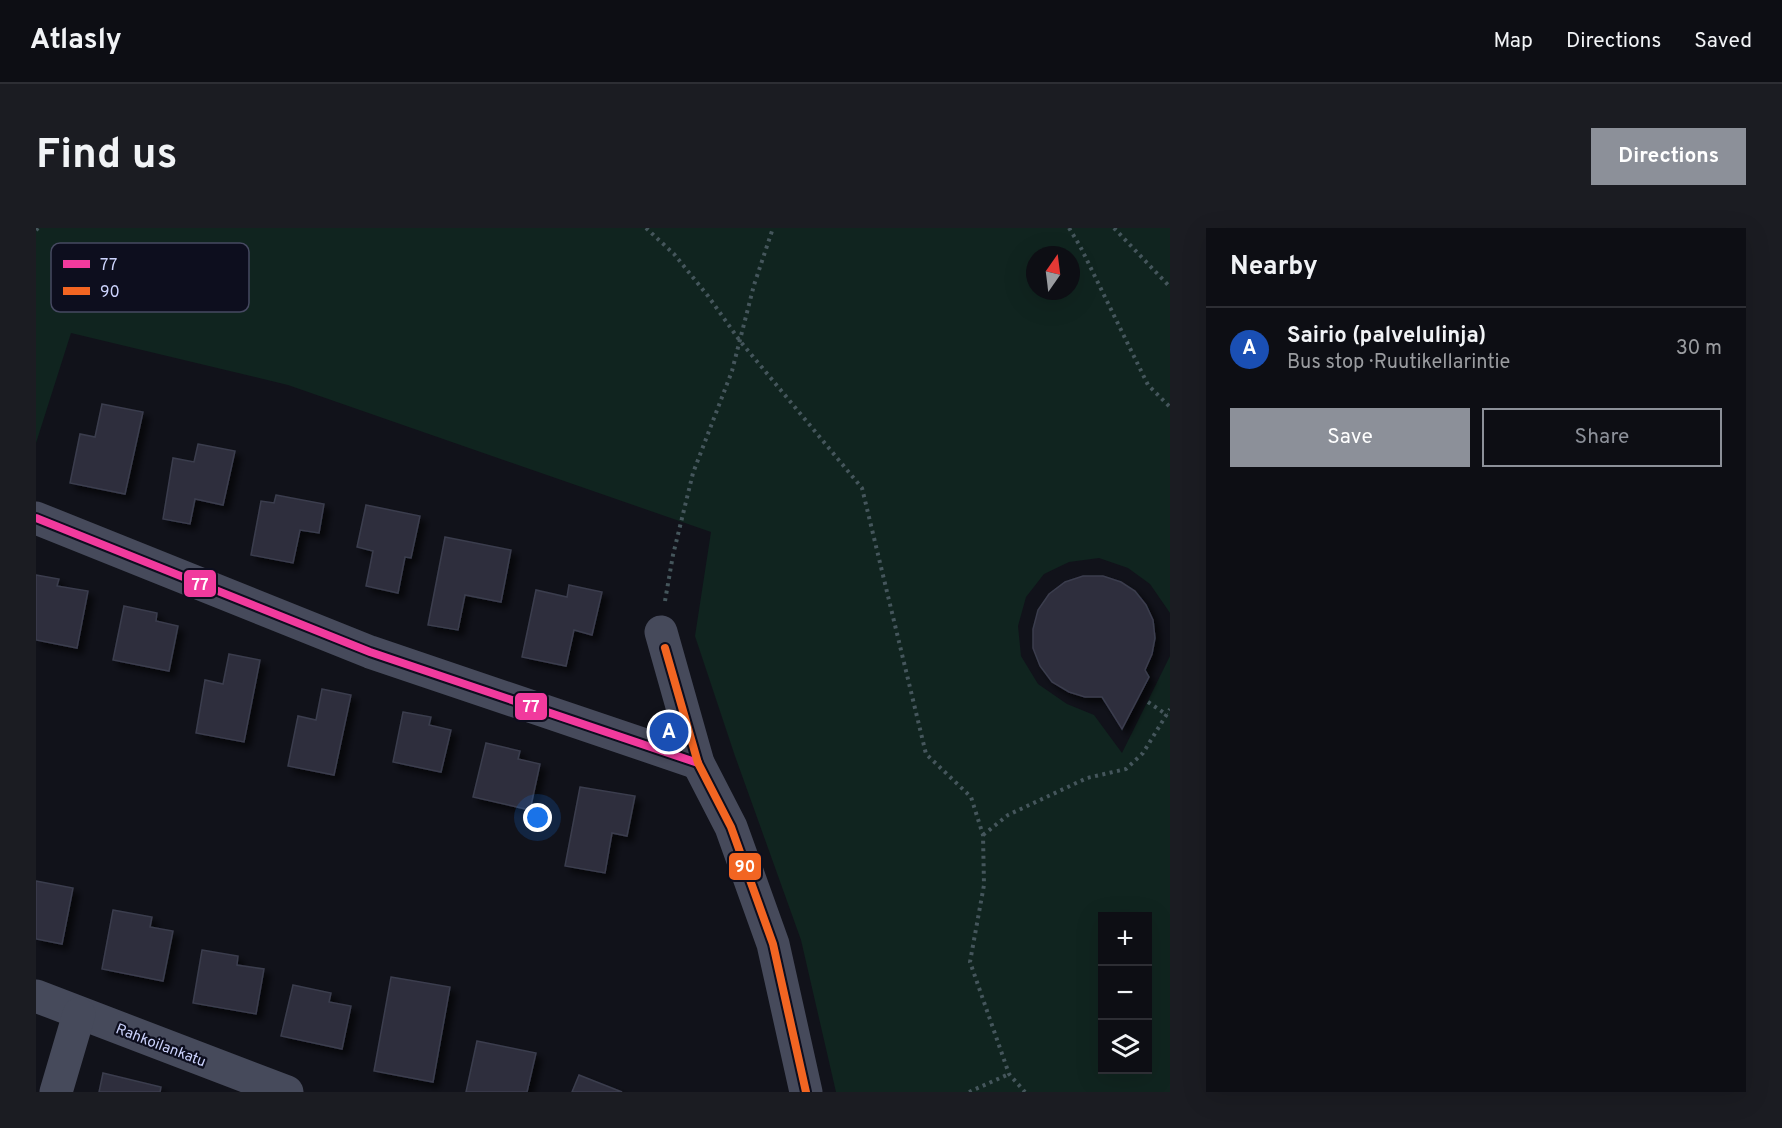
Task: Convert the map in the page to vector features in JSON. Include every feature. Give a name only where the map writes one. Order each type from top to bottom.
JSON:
[{"type":"street","points":[[36,518],[369,652],[698,763]]},
{"type":"street","points":[[661,632],[698,763],[731,827],[773,944],[806,1092]]},
{"type":"street","name":"Rahkoilankatu","points":[[36,996],[287,1092]]},
{"type":"street","points":[[56,1092],[79,1014]]},
{"type":"path","points":[[646,228],[674,254],[740,341],[862,488],[926,754],[971,797],[983,835],[984,885],[970,962],[1009,1074],[1025,1092]]},
{"type":"path","points":[[661,632],[673,555],[693,473],[732,371],[754,285],[773,228]]},
{"type":"path","points":[[1069,228],[1148,385],[1170,407]]},
{"type":"path","points":[[1114,228],[1170,286]]},
{"type":"path","points":[[1148,702],[1167,715]]},
{"type":"path","points":[[983,835],[1008,815],[1087,778],[1126,769],[1143,753],[1170,709]]},
{"type":"path","points":[[969,1092],[1009,1074]]},
{"type":"green space","points":[[36,228],[1170,228],[1170,613],[1150,584],[1128,568],[1099,558],[1069,562],[1044,574],[1026,597],[1018,626],[1021,656],[1038,684],[1067,704],[1094,715],[1122,753],[1170,656],[1170,1092],[836,1092],[801,940],[695,636],[711,532],[288,385],[71,333],[36,443]]},
{"type":"building","points":[[102,404],[143,412],[125,494],[70,483],[80,434],[95,437]]},
{"type":"building","points":[[198,444],[235,451],[223,505],[195,499],[190,524],[163,519],[173,458],[194,462]]},
{"type":"building","points":[[276,495],[324,504],[319,533],[300,530],[293,563],[251,555],[261,501],[274,503]]},
{"type":"building","points":[[366,505],[420,516],[411,558],[405,557],[398,593],[366,586],[373,551],[357,547]]},
{"type":"building","points":[[445,537],[511,550],[501,602],[465,595],[458,630],[428,625]]},
{"type":"building","points":[[36,575],[59,579],[57,586],[88,591],[77,648],[36,640]]},
{"type":"building","points":[[1083,576],[1103,576],[1121,582],[1135,591],[1146,605],[1153,620],[1155,638],[1152,654],[1145,670],[1149,677],[1122,729],[1102,697],[1085,697],[1069,692],[1052,682],[1040,666],[1033,648],[1033,629],[1038,610],[1049,594],[1065,582]]},
{"type":"building","points":[[569,585],[602,592],[592,635],[574,630],[566,666],[522,657],[536,590],[567,597]]},
{"type":"building","points":[[124,606],[157,613],[156,621],[178,626],[169,671],[113,660]]},
{"type":"building","points":[[229,654],[260,660],[244,742],[196,733],[205,680],[223,684]]},
{"type":"building","points":[[322,689],[351,695],[334,775],[288,766],[298,716],[316,720]]},
{"type":"building","points":[[403,712],[431,717],[429,725],[451,730],[441,772],[393,762]]},
{"type":"building","points":[[486,743],[520,751],[518,759],[540,764],[530,810],[473,797]]},
{"type":"building","points":[[580,787],[635,796],[627,836],[612,833],[605,873],[565,866]]},
{"type":"building","points":[[36,881],[73,888],[62,944],[36,939]]},
{"type":"building","points":[[113,910],[152,917],[150,927],[173,931],[163,981],[102,969]]},
{"type":"building","points":[[202,950],[238,956],[237,965],[264,969],[256,1014],[193,1003]]},
{"type":"building","points":[[391,977],[450,987],[433,1082],[374,1071]]},
{"type":"building","points":[[293,985],[331,993],[329,1002],[351,1006],[342,1049],[281,1036]]},
{"type":"building","points":[[477,1041],[536,1053],[527,1092],[466,1092]]},
{"type":"building","points":[[103,1073],[161,1087],[160,1092],[99,1092]]},
{"type":"building","points":[[579,1075],[622,1092],[572,1092]]},
{"type":"transit line","name":"77","points":[[36,518],[370,652],[698,763]]},
{"type":"transit line","name":"90","points":[[665,648],[698,763],[731,827],[773,944],[806,1092]]},
{"type":"place","name":"Sairio (palvelulinja)","points":[[669,732]]}]
